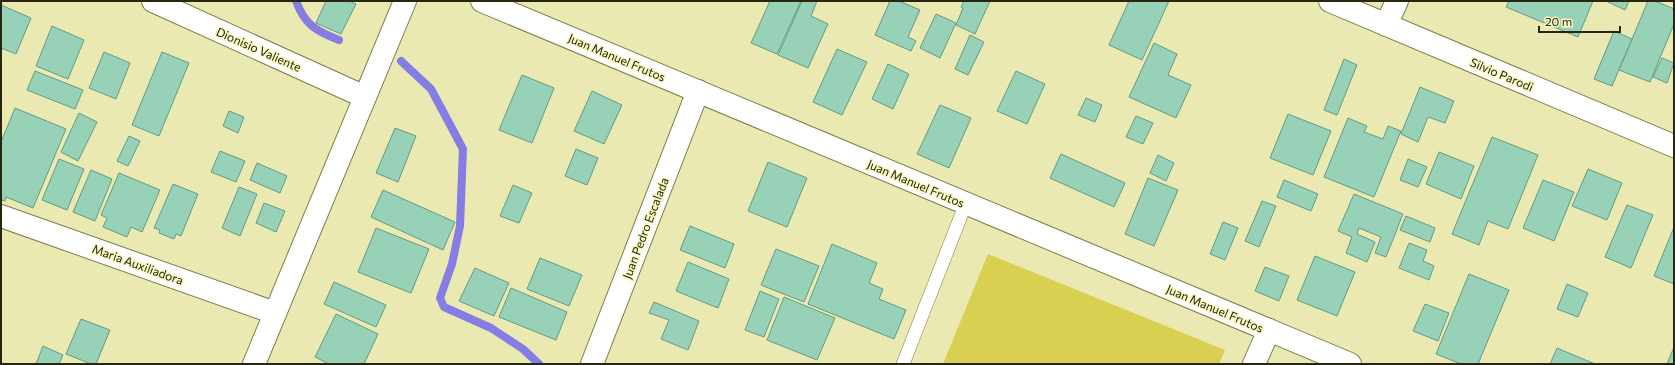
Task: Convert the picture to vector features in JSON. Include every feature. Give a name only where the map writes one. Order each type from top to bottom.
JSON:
[{"type":"street","name":"Dionisio Valiente","points":[[153,1],[364,97]]},
{"type":"street","points":[[254,364],[404,1]]},
{"type":"street","name":"Juan Manuel Frutos","points":[[482,1],[1350,364]]},
{"type":"street","name":"Silvio Parodi","points":[[1330,1],[1674,146]]},
{"type":"street","points":[[1386,25],[1397,1]]},
{"type":"street","name":"Juan Pedro Escalada","points":[[592,364],[698,91]]},
{"type":"street","name":"Maria Auxiliadora","points":[[1,216],[275,313]]},
{"type":"street","points":[[1254,364],[1269,330]]},
{"type":"lane","points":[[903,364],[966,203]]},
{"type":"shaded area","points":[[988,254],[1225,350],[1219,364],[943,364]]},
{"type":"building","points":[[326,1],[349,1],[356,4],[341,34],[316,23]]},
{"type":"building","points":[[770,1],[801,1],[777,54],[751,43]]},
{"type":"building","points":[[802,1],[817,1],[811,16],[828,24],[808,68],[778,55]]},
{"type":"building","points":[[890,1],[899,1],[920,10],[908,37],[916,41],[911,51],[875,35]]},
{"type":"building","points":[[964,1],[990,1],[975,34],[956,25],[963,8],[961,7]]},
{"type":"building","points":[[1129,1],[1169,1],[1142,60],[1109,45]]},
{"type":"building","points":[[1509,1],[1593,1],[1578,37],[1506,7]]},
{"type":"building","points":[[1606,1],[1629,1],[1625,10]]},
{"type":"building","points":[[1648,1],[1655,1],[1674,9],[1674,24],[1650,82],[1619,70]]},
{"type":"building","points":[[1,5],[31,18],[16,54],[1,48]]},
{"type":"building","points":[[936,14],[956,23],[940,58],[920,48]]},
{"type":"building","points":[[52,26],[84,40],[68,79],[36,66]]},
{"type":"building","points":[[1614,31],[1632,39],[1612,86],[1594,79]]},
{"type":"building","points":[[970,35],[984,42],[968,75],[955,69]]},
{"type":"building","points":[[1154,43],[1177,54],[1168,75],[1191,85],[1176,118],[1129,97]]},
{"type":"building","points":[[837,49],[867,62],[842,115],[813,102]]},
{"type":"building","points":[[104,52],[130,63],[116,99],[89,88]]},
{"type":"building","points":[[162,52],[189,63],[159,136],[132,125]]},
{"type":"building","points":[[1662,58],[1674,63],[1667,83],[1653,77]]},
{"type":"building","points":[[1344,59],[1357,65],[1337,115],[1324,110]]},
{"type":"building","points":[[888,64],[909,74],[893,109],[872,99]]},
{"type":"building","points":[[35,71],[83,90],[75,109],[27,90]]},
{"type":"building","points":[[1016,71],[1045,84],[1027,124],[997,111]]},
{"type":"building","points":[[522,75],[554,88],[532,143],[499,130]]},
{"type":"building","points":[[1420,87],[1454,101],[1445,123],[1428,117],[1418,142],[1401,134]]},
{"type":"building","points":[[592,91],[622,105],[604,144],[574,131]]},
{"type":"building","points":[[1086,98],[1102,105],[1095,122],[1078,115]]},
{"type":"building","points":[[940,105],[971,118],[949,168],[917,154]]},
{"type":"building","points":[[15,108],[66,129],[33,208],[6,197],[5,201],[1,200],[1,142]]},
{"type":"building","points":[[229,111],[244,117],[238,133],[223,126]]},
{"type":"building","points":[[79,113],[97,122],[78,161],[61,152]]},
{"type":"building","points":[[1288,114],[1331,131],[1313,175],[1270,158]]},
{"type":"building","points":[[1136,116],[1153,123],[1143,144],[1126,137]]},
{"type":"building","points":[[1348,118],[1367,126],[1364,132],[1383,139],[1388,126],[1401,131],[1374,197],[1324,177]]},
{"type":"building","points":[[395,128],[416,136],[398,182],[376,173]]},
{"type":"building","points":[[129,136],[140,141],[128,166],[117,161]]},
{"type":"building","points":[[1492,137],[1538,155],[1508,229],[1488,221],[1479,245],[1452,234]]},
{"type":"building","points":[[576,149],[598,158],[587,185],[565,176]]},
{"type":"building","points":[[220,151],[245,161],[236,182],[211,172]]},
{"type":"building","points":[[1439,152],[1474,166],[1461,199],[1426,184]]},
{"type":"building","points":[[1061,154],[1125,183],[1114,207],[1050,178]]},
{"type":"building","points":[[1158,155],[1174,163],[1166,181],[1150,173]]},
{"type":"building","points":[[59,159],[84,169],[67,210],[42,200]]},
{"type":"building","points":[[1408,159],[1427,167],[1418,187],[1400,180]]},
{"type":"building","points":[[768,162],[807,178],[787,227],[748,211]]},
{"type":"building","points":[[257,163],[287,176],[280,193],[250,180]]},
{"type":"building","points":[[1588,169],[1622,183],[1607,220],[1572,206]]},
{"type":"building","points":[[91,170],[112,179],[95,221],[73,212]]},
{"type":"building","points":[[119,173],[160,190],[142,232],[131,227],[127,237],[103,227],[107,218],[101,215]]},
{"type":"building","points":[[1148,178],[1178,190],[1154,246],[1125,234]]},
{"type":"building","points":[[1284,180],[1318,194],[1311,211],[1277,197]]},
{"type":"building","points":[[1543,180],[1574,192],[1554,241],[1523,228]]},
{"type":"building","points":[[173,184],[198,194],[181,236],[176,234],[174,239],[159,233],[160,230],[154,228]]},
{"type":"building","points":[[513,185],[532,193],[519,223],[500,216]]},
{"type":"building","points":[[239,187],[257,194],[240,236],[222,228]]},
{"type":"building","points":[[383,190],[455,222],[443,250],[371,217]]},
{"type":"building","points":[[1354,194],[1403,214],[1386,257],[1375,253],[1381,237],[1359,228],[1357,234],[1375,242],[1367,262],[1346,253],[1352,237],[1338,231]]},
{"type":"building","points":[[1262,201],[1276,206],[1259,247],[1245,241]]},
{"type":"building","points":[[264,203],[285,211],[276,232],[256,223]]},
{"type":"building","points":[[1627,205],[1653,215],[1631,268],[1605,257]]},
{"type":"building","points":[[1406,216],[1435,228],[1430,242],[1400,230]]},
{"type":"building","points":[[1223,222],[1238,228],[1225,260],[1210,254]]},
{"type":"building","points":[[690,226],[734,244],[725,268],[680,250]]},
{"type":"building","points":[[1674,227],[1674,284],[1654,276]]},
{"type":"building","points":[[376,228],[429,249],[411,293],[358,272]]},
{"type":"building","points":[[1409,243],[1427,250],[1423,261],[1434,266],[1429,280],[1399,268]]},
{"type":"building","points":[[832,244],[877,263],[869,283],[883,289],[879,299],[906,310],[894,339],[808,304]]},
{"type":"building","points":[[776,249],[819,266],[804,302],[761,285]]},
{"type":"building","points":[[1315,256],[1355,272],[1337,316],[1297,300]]},
{"type":"building","points":[[540,258],[582,275],[569,306],[527,289]]},
{"type":"building","points":[[688,262],[729,279],[718,308],[676,291]]},
{"type":"building","points":[[1265,267],[1289,276],[1279,301],[1255,291]]},
{"type":"building","points":[[475,268],[509,283],[494,316],[459,301]]},
{"type":"building","points":[[1469,274],[1509,290],[1478,364],[1461,364],[1436,354]]},
{"type":"building","points":[[334,282],[386,305],[376,327],[324,304]]},
{"type":"building","points":[[1567,284],[1588,293],[1578,317],[1557,309]]},
{"type":"building","points":[[511,288],[567,312],[556,340],[499,317]]},
{"type":"building","points":[[760,291],[779,299],[764,337],[745,330]]},
{"type":"building","points":[[784,297],[835,318],[817,360],[767,340]]},
{"type":"building","points":[[654,302],[699,321],[688,350],[661,339],[669,320],[649,313]]},
{"type":"building","points":[[1425,304],[1449,313],[1438,341],[1413,331]]},
{"type":"building","points":[[336,314],[378,334],[364,364],[329,364],[315,357]]},
{"type":"building","points":[[81,319],[110,330],[96,364],[91,364],[66,354]]},
{"type":"building","points":[[43,346],[63,355],[59,364],[36,364]]},
{"type":"building","points":[[1674,347],[1674,364],[1667,364]]},
{"type":"building","points":[[1557,348],[1595,364],[1550,364]]},
{"type":"waterway","points":[[296,1],[307,22],[318,30],[339,40]]},
{"type":"waterway","points":[[401,61],[431,89],[463,149],[460,226],[452,264],[440,298],[444,307],[491,328],[523,349],[539,364]]}]
